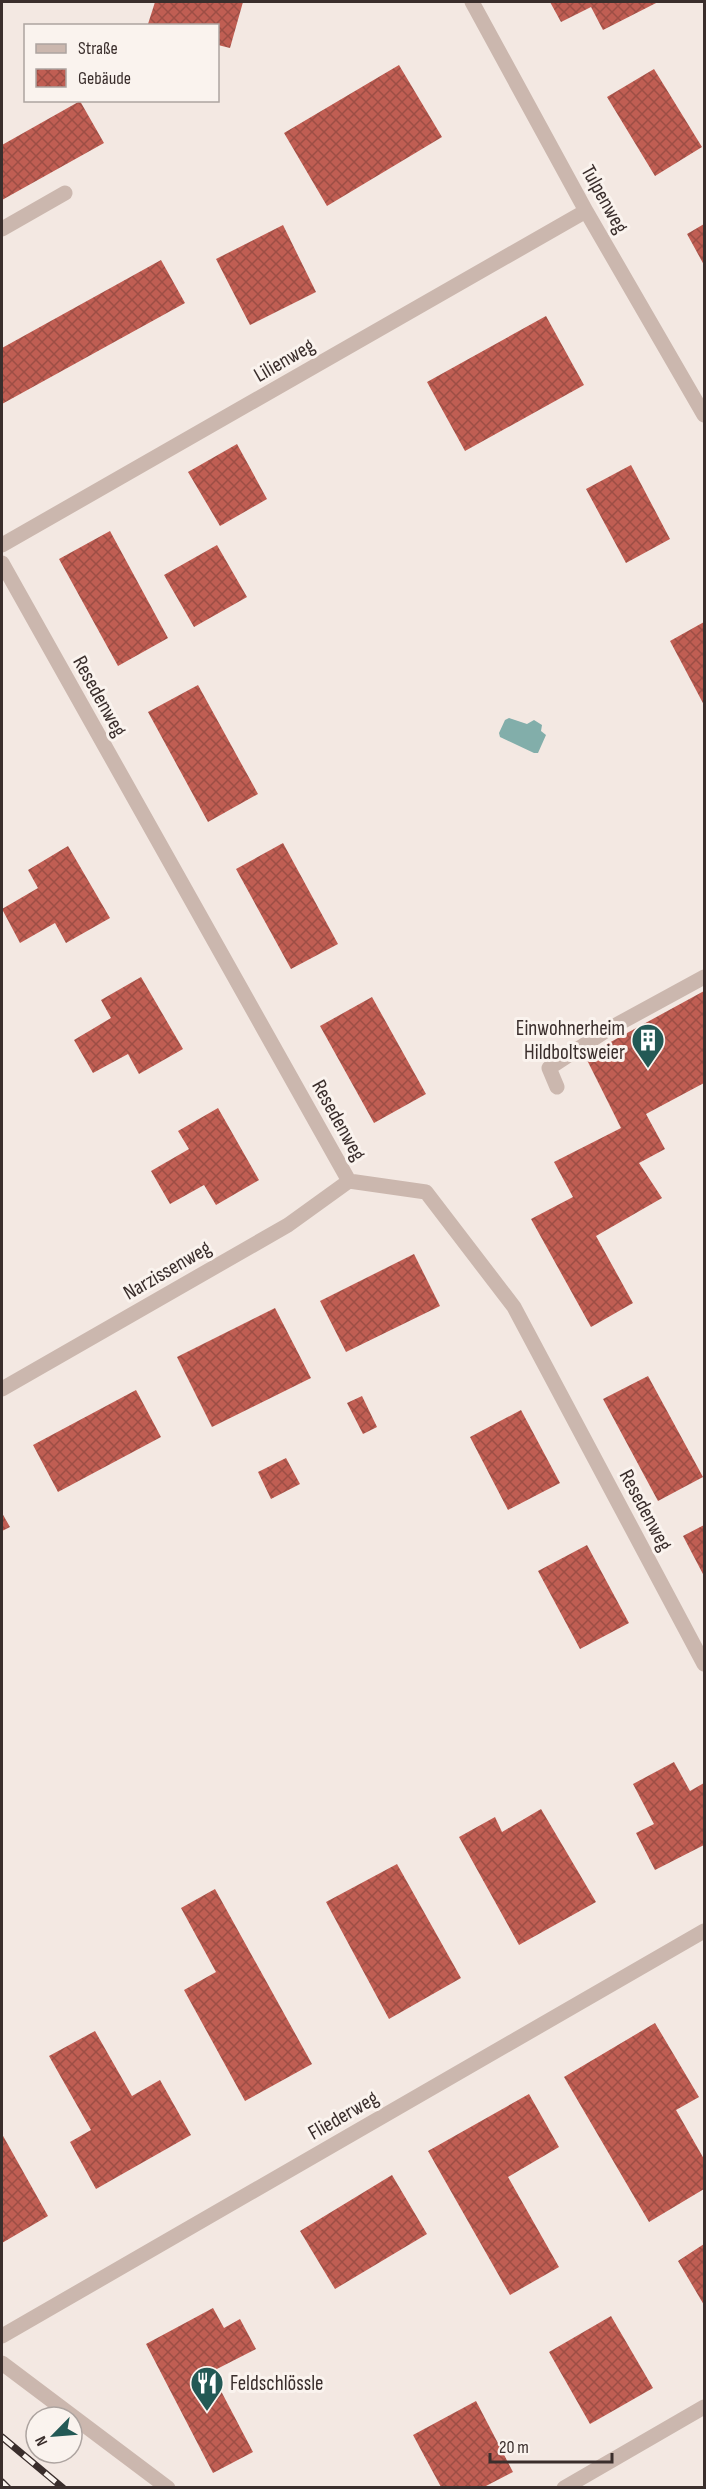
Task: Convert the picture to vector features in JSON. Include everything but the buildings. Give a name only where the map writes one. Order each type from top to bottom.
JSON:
[{"type":"street","name":"Tulpenweg","points":[[472,2],[586,211],[705,416]]},
{"type":"street","points":[[2,229],[65,193]]},
{"type":"street","name":"Lilienweg","points":[[2,545],[586,211]]},
{"type":"street","name":"Resedenweg","points":[[2,563],[349,1181],[426,1192],[514,1307],[705,1664]]},
{"type":"street","points":[[557,1087],[549,1068],[607,1030],[705,977]]},
{"type":"street","name":"Narzissenweg","points":[[2,1389],[288,1226],[349,1181]]},
{"type":"street","name":"Fliederweg","points":[[2,2336],[705,1931]]},
{"type":"street","points":[[2,2363],[168,2487]]},
{"type":"street","points":[[564,2487],[705,2407]]},
{"type":"water","points":[[509,718],[527,724],[534,720],[542,725],[541,731],[546,735],[538,753],[500,737],[499,733],[505,720]]},
{"type":"railway","points":[[2,2437],[63,2488]]},
{"type":"railway","points":[[2,2482],[8,2488]]},
{"type":"place","name":"Einwohnerheim Hildboltsweier","points":[[648,1069]]},
{"type":"place","name":"Feldschlössle","points":[[207,2412]]}]
